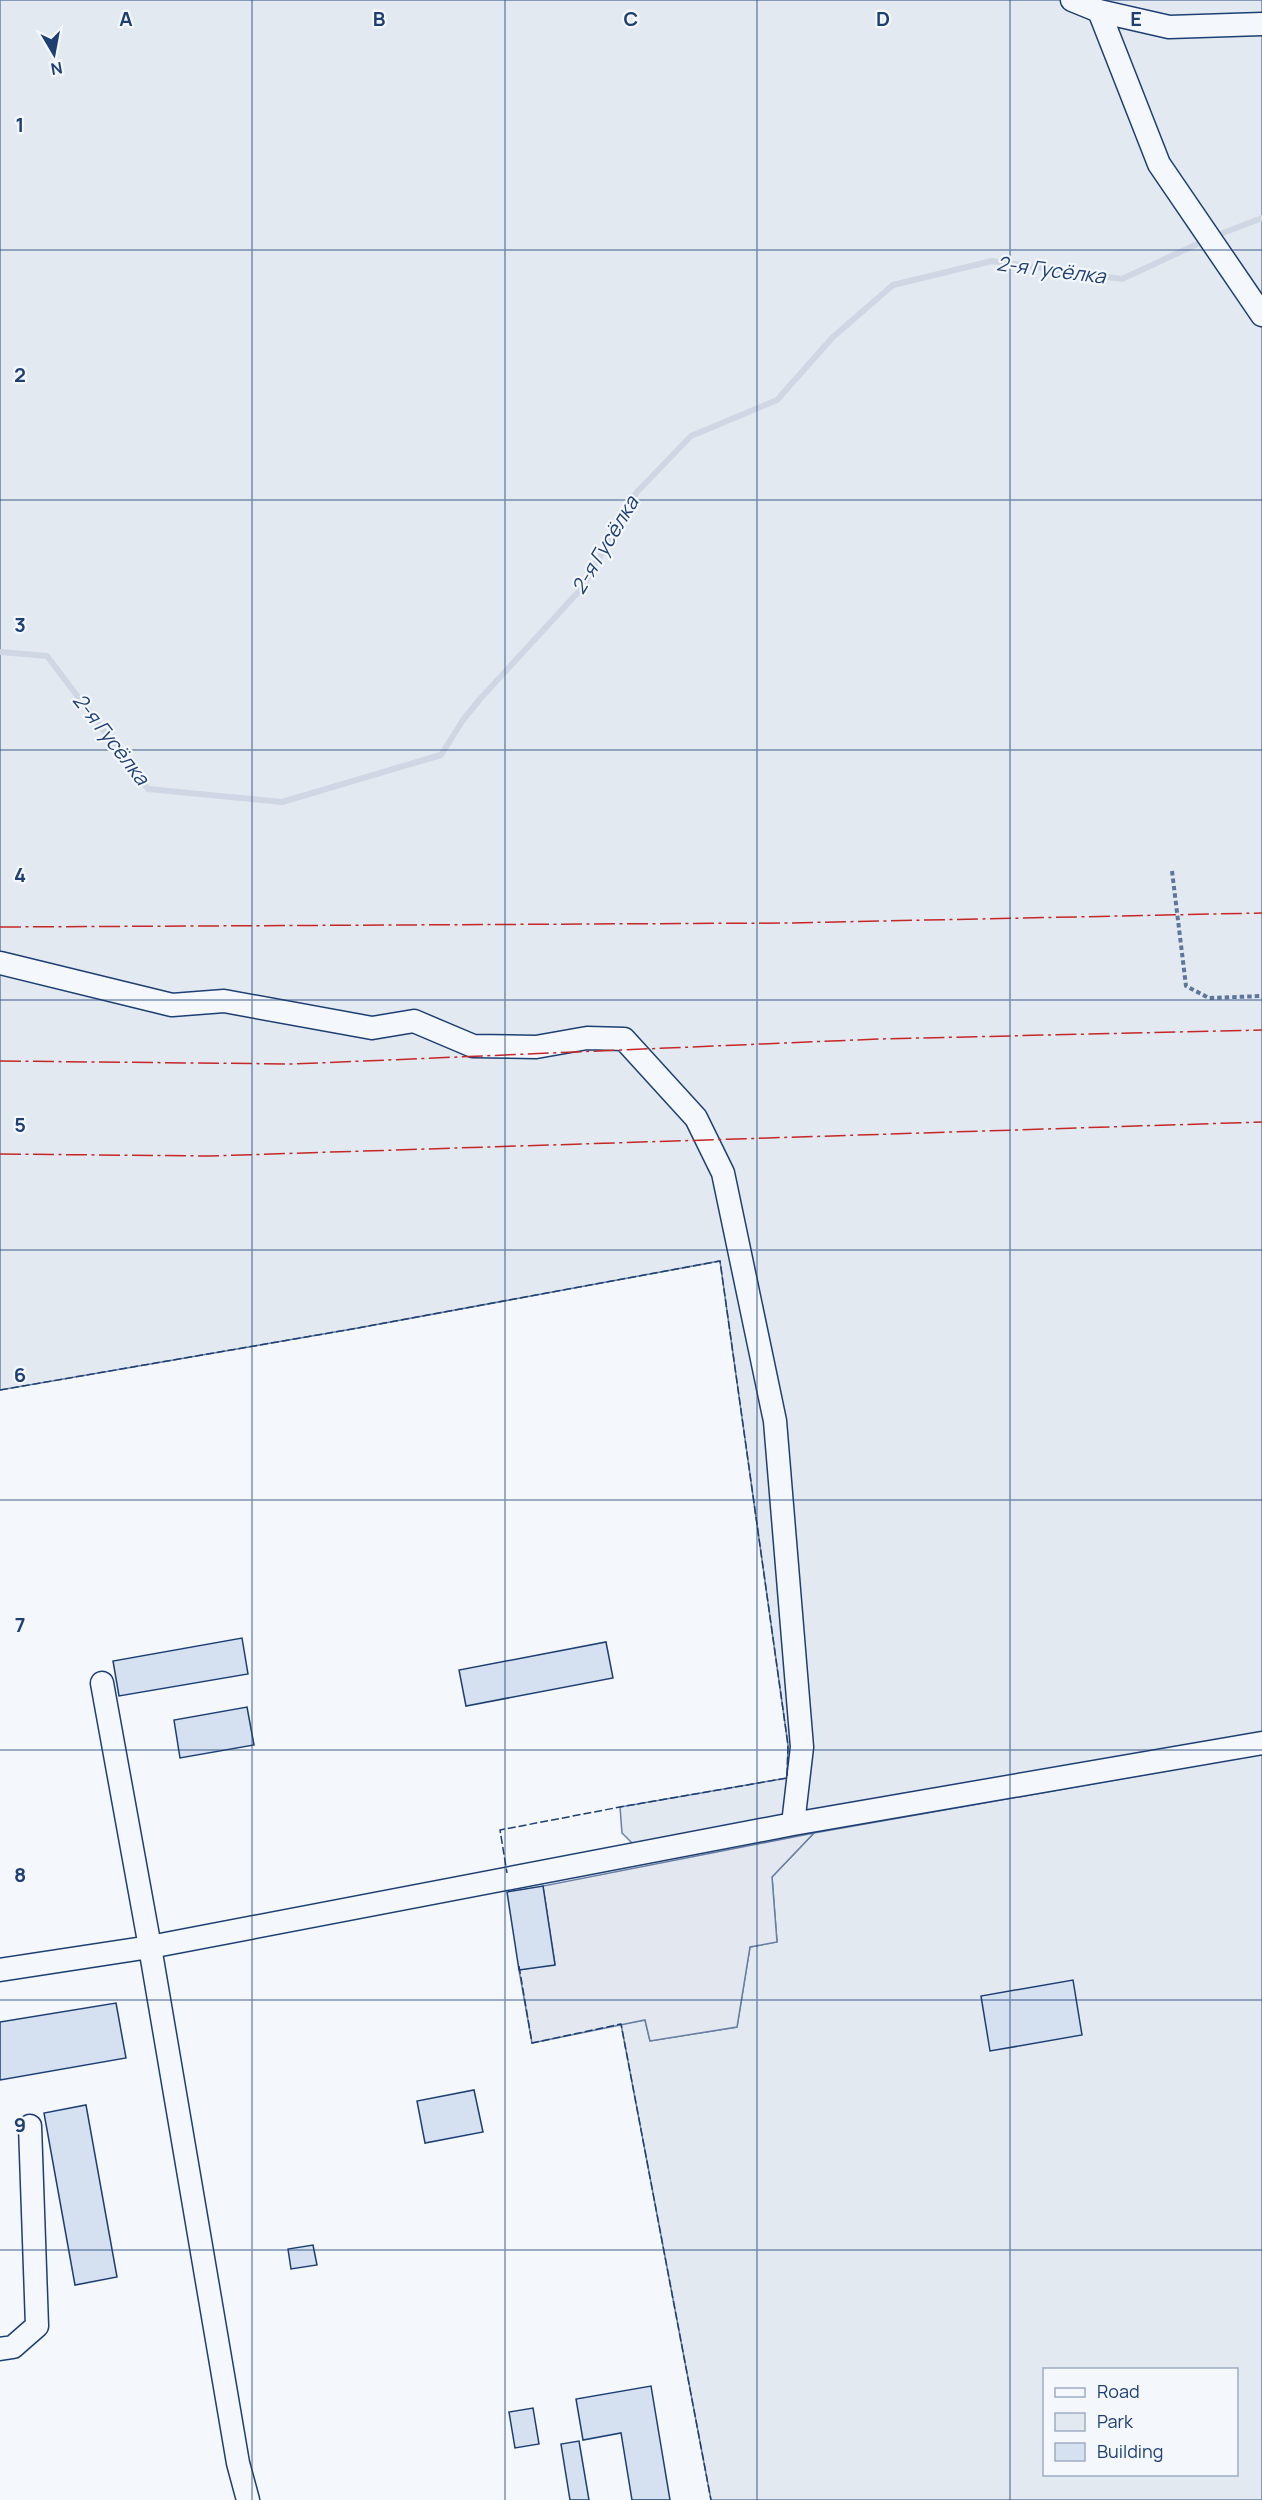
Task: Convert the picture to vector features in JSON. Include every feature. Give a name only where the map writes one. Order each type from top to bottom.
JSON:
[{"type":"street","points":[[1072,0],[1099,11],[1169,27],[1262,24]]},
{"type":"street","points":[[1099,11],[1159,164],[1262,315]]},
{"type":"street","points":[[0,963],[172,1005],[224,1000],[372,1028],[414,1021],[473,1046],[536,1047],[588,1038],[624,1039],[696,1118],[723,1173],[774,1421],[802,1747],[793,1824]]},
{"type":"street","points":[[102,1683],[150,1947],[236,2451],[248,2500]]},
{"type":"street","points":[[0,1970],[150,1947],[793,1824],[1262,1743]]},
{"type":"street","points":[[0,2349],[14,2347],[37,2326],[30,2126]]},
{"type":"path","points":[[1172,871],[1186,986],[1209,998],[1262,996]]},
{"type":"green space","points":[[0,0],[1262,0],[1262,1733],[634,1845],[622,1833],[620,1807],[787,1778],[788,1745],[720,1261],[358,1328],[0,1390]]},
{"type":"green space","points":[[1262,1754],[1262,2500],[711,2500],[621,2024],[645,2020],[650,2041],[737,2027],[750,1947],[777,1942],[772,1877],[814,1833]]},
{"type":"shaded area","points":[[814,1833],[772,1877],[777,1942],[750,1947],[737,2027],[650,2041],[645,2020],[532,2043],[519,1970],[555,1964],[543,1886]]},
{"type":"building","points":[[242,1638],[248,1674],[119,1696],[113,1661]]},
{"type":"building","points":[[606,1642],[613,1678],[466,1706],[459,1670]]},
{"type":"building","points":[[247,1707],[254,1745],[180,1758],[174,1720]]},
{"type":"building","points":[[543,1886],[555,1965],[519,1970],[507,1892]]},
{"type":"building","points":[[1073,1980],[1082,2035],[990,2051],[981,1996]]},
{"type":"building","points":[[116,2003],[126,2058],[0,2080],[0,2022]]},
{"type":"building","points":[[474,2090],[483,2132],[425,2143],[417,2101]]},
{"type":"building","points":[[86,2105],[117,2277],[75,2285],[44,2113]]},
{"type":"building","points":[[313,2245],[317,2265],[291,2269],[288,2249]]},
{"type":"building","points":[[651,2386],[670,2500],[632,2500],[621,2433],[583,2440],[576,2399]]},
{"type":"building","points":[[533,2408],[539,2444],[515,2448],[509,2412]]},
{"type":"building","points":[[579,2441],[589,2500],[570,2500],[561,2444]]},
{"type":"waterway","name":"2-я Гусёлка","points":[[1215,236],[1262,218]]},
{"type":"waterway","name":"2-я Гусёлка","points":[[0,652],[47,656],[148,789],[282,802],[441,755],[463,720],[480,699],[582,588],[637,492],[691,436],[777,400],[833,337],[893,285],[992,261],[1122,279],[1206,240]]},
{"type":"fence","points":[[0,1390],[358,1328],[720,1261],[788,1745],[787,1778],[500,1830],[507,1873]]},
{"type":"fence","points":[[519,1966],[532,2043],[621,2024],[711,2500]]},
{"type":"power","points":[[0,927],[787,923],[1262,913]]},
{"type":"power","points":[[0,1061],[294,1064],[878,1039],[1262,1030]]},
{"type":"power","points":[[0,1154],[210,1156],[1262,1122]]}]
